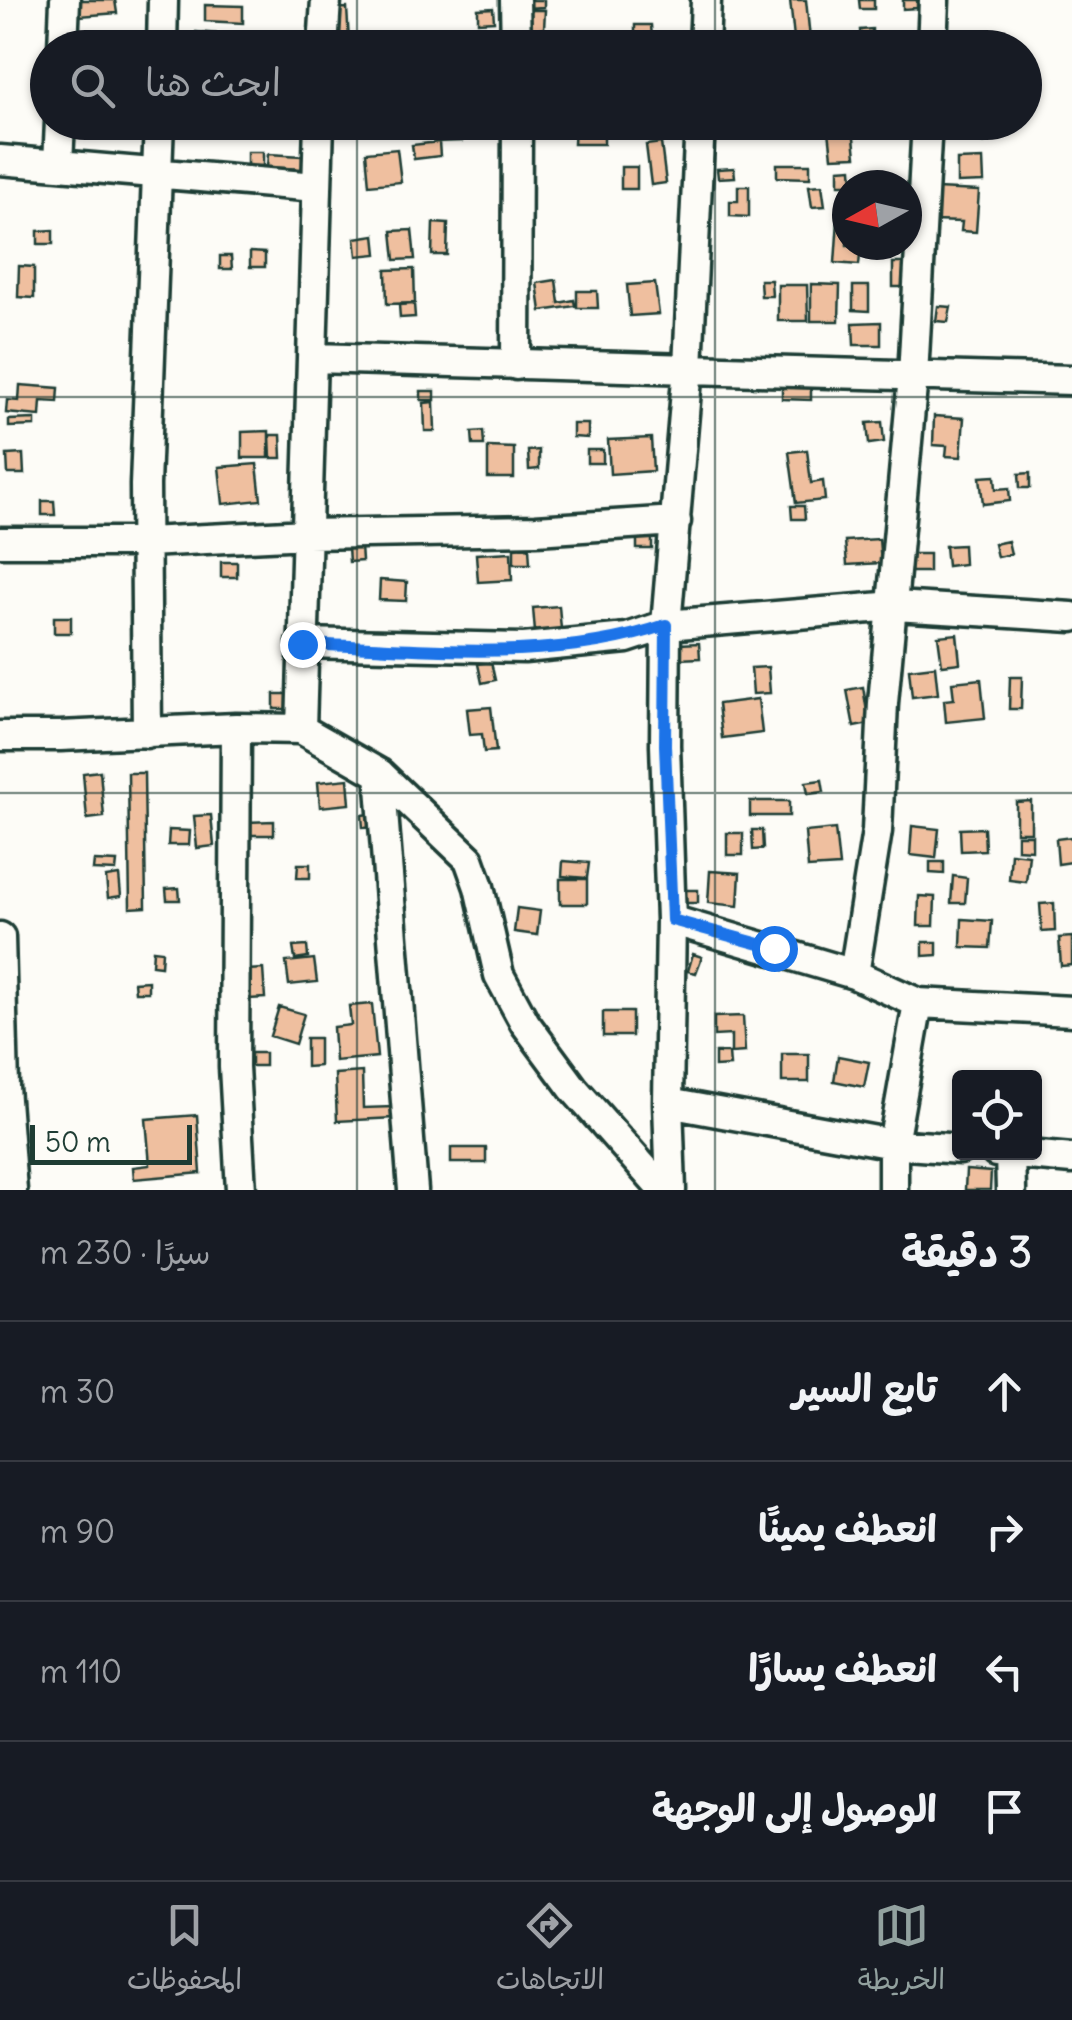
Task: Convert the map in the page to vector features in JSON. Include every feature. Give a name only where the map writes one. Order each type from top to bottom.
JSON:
[{"type":"street","points":[[64,30],[65,0]]},
{"type":"street","points":[[163,30],[164,0]]},
{"type":"street","points":[[324,30],[326,0]]},
{"type":"street","points":[[515,0],[516,30]]},
{"type":"street","points":[[705,30],[706,0]]},
{"type":"street","points":[[933,30],[934,0]]},
{"type":"street","points":[[58,163],[59,140]]},
{"type":"street","points":[[147,733],[146,542],[158,140]]},
{"type":"street","points":[[300,729],[318,140]]},
{"type":"street","points":[[516,364],[517,140]]},
{"type":"street","points":[[667,1190],[672,920],[665,745],[666,625],[688,367],[699,140]]},
{"type":"street","points":[[854,974],[876,831],[913,376],[926,140]]},
{"type":"street","points":[[0,161],[316,187]]},
{"type":"street","points":[[313,358],[1072,380]]},
{"type":"street","points":[[0,542],[146,542],[676,522]]},
{"type":"street","points":[[302,644],[524,648],[628,638],[666,625],[894,606],[1072,616]]},
{"type":"street","points":[[236,728],[234,1067],[241,1190]]},
{"type":"street","points":[[0,736],[300,729],[380,774],[469,859],[499,974],[525,1023],[573,1088],[667,1190]]},
{"type":"street","points":[[380,774],[414,1190]]},
{"type":"street","points":[[672,920],[854,974],[918,1003],[1072,1011]]},
{"type":"street","points":[[0,937],[4,1087],[12,1190]]},
{"type":"street","points":[[893,1190],[893,1144],[918,1003]]},
{"type":"street","points":[[668,1103],[893,1144],[952,1148]]},
{"type":"street","points":[[1042,1157],[1072,1159]]},
{"type":"street","points":[[1010,1160],[1010,1190]]},
{"type":"building","points":[[79,0],[115,0],[117,13],[80,16]]},
{"type":"building","points":[[525,0],[544,0],[544,7],[525,8]]},
{"type":"building","points":[[790,0],[806,0],[809,30],[793,30]]},
{"type":"building","points":[[859,0],[874,0],[874,9],[860,9]]},
{"type":"building","points":[[903,0],[917,0],[917,8],[903,9]]},
{"type":"building","points":[[205,5],[243,6],[243,23],[205,21]]},
{"type":"building","points":[[347,8],[348,30],[332,30],[331,9]]},
{"type":"building","points":[[493,8],[494,21],[478,22],[478,9]]},
{"type":"building","points":[[524,10],[545,10],[544,29],[524,29]]},
{"type":"building","points":[[635,25],[651,25],[651,30],[635,30]]},
{"type":"building","points":[[574,140],[604,140],[604,144],[574,144]]},
{"type":"building","points":[[830,140],[854,140],[856,156],[832,157]]},
{"type":"building","points":[[439,142],[440,156],[414,159],[412,145]]},
{"type":"building","points":[[661,143],[666,183],[651,185],[646,145]]},
{"type":"building","points":[[397,149],[401,182],[369,185],[366,152]]},
{"type":"building","points":[[247,152],[263,152],[263,166],[247,166]]},
{"type":"building","points":[[268,154],[302,156],[302,169],[267,167]]},
{"type":"building","points":[[983,159],[984,182],[957,183],[957,160]]},
{"type":"building","points":[[777,164],[810,164],[810,178],[777,177]]},
{"type":"building","points":[[621,167],[637,167],[637,189],[621,189]]},
{"type":"building","points":[[734,168],[735,177],[718,178],[717,169]]},
{"type":"building","points":[[822,185],[825,206],[812,207],[809,186]]},
{"type":"building","points":[[738,186],[749,186],[749,217],[730,216],[730,201],[738,201]]},
{"type":"building","points":[[936,189],[979,191],[976,232],[961,231],[962,222],[934,221]]},
{"type":"building","points":[[433,223],[448,224],[447,255],[432,255]]},
{"type":"building","points":[[53,230],[53,244],[38,244],[38,231]]},
{"type":"building","points":[[412,230],[415,259],[395,260],[392,231]]},
{"type":"building","points":[[375,235],[377,254],[357,256],[355,238]]},
{"type":"building","points":[[250,252],[265,253],[265,267],[250,267]]},
{"type":"building","points":[[220,256],[231,256],[232,269],[220,269]]},
{"type":"building","points":[[835,260],[860,260],[859,265]]},
{"type":"building","points":[[893,263],[909,263],[909,287],[893,287]]},
{"type":"building","points":[[19,266],[34,267],[34,298],[18,297]]},
{"type":"building","points":[[414,269],[415,303],[387,304],[386,270]]},
{"type":"building","points":[[556,280],[559,303],[574,300],[575,306],[541,311],[537,283]]},
{"type":"building","points":[[760,280],[771,280],[772,296],[761,296]]},
{"type":"building","points":[[655,283],[659,314],[630,316],[627,285]]},
{"type":"building","points":[[811,284],[840,285],[839,321],[811,321]]},
{"type":"building","points":[[778,285],[807,285],[808,321],[778,321]]},
{"type":"building","points":[[853,286],[869,286],[869,311],[853,310]]},
{"type":"building","points":[[577,291],[597,291],[598,308],[577,308]]},
{"type":"building","points":[[414,304],[415,317],[400,318],[399,305]]},
{"type":"building","points":[[938,306],[951,307],[948,322],[936,321]]},
{"type":"building","points":[[881,322],[881,345],[854,345],[853,323]]},
{"type":"building","points":[[20,385],[59,388],[58,402],[41,401],[40,416],[6,413],[7,400],[19,401]]},
{"type":"building","points":[[782,385],[811,386],[811,400],[782,399]]},
{"type":"building","points":[[421,391],[435,391],[435,400],[421,400]]},
{"type":"building","points":[[434,402],[435,431],[425,431],[424,403]]},
{"type":"building","points":[[934,416],[964,418],[961,457],[946,456],[947,446],[933,445]]},
{"type":"building","points":[[35,419],[35,426],[9,427],[9,420]]},
{"type":"building","points":[[882,422],[884,442],[869,444],[867,423]]},
{"type":"building","points":[[573,424],[588,424],[588,438],[573,437]]},
{"type":"building","points":[[269,431],[269,458],[242,458],[242,432]]},
{"type":"building","points":[[483,431],[484,445],[473,445],[472,432]]},
{"type":"building","points":[[270,435],[281,435],[282,458],[271,458]]},
{"type":"building","points":[[651,438],[653,471],[610,474],[608,440]]},
{"type":"building","points":[[488,447],[514,448],[514,478],[488,478]]},
{"type":"building","points":[[539,450],[539,469],[529,470],[528,451]]},
{"type":"building","points":[[587,450],[603,450],[603,463],[587,463]]},
{"type":"building","points":[[807,450],[811,483],[823,481],[825,500],[796,503],[789,452]]},
{"type":"building","points":[[23,454],[24,474],[8,474],[7,455]]},
{"type":"building","points":[[257,464],[261,500],[223,504],[219,467]]},
{"type":"building","points":[[1030,473],[1030,488],[1020,488],[1019,474]]},
{"type":"building","points":[[995,476],[996,489],[1009,488],[1010,501],[983,504],[980,477]]},
{"type":"building","points":[[42,501],[54,501],[55,515],[42,515]]},
{"type":"building","points":[[791,506],[804,506],[805,519],[792,519]]},
{"type":"building","points":[[637,531],[652,531],[652,549],[637,549]]},
{"type":"building","points":[[879,539],[881,563],[847,565],[845,541]]},
{"type":"building","points":[[1008,541],[1011,554],[997,557],[994,544]]},
{"type":"building","points":[[963,545],[964,564],[947,566],[945,546]]},
{"type":"building","points":[[361,546],[362,561],[349,562],[348,547]]},
{"type":"building","points":[[529,547],[530,564],[514,564],[514,548]]},
{"type":"building","points":[[511,552],[512,580],[478,582],[476,554]]},
{"type":"building","points":[[911,554],[929,554],[929,572],[911,572]]},
{"type":"building","points":[[221,562],[237,562],[237,577],[221,577]]},
{"type":"building","points":[[380,580],[407,582],[406,601],[379,600]]},
{"type":"building","points":[[559,606],[561,629],[535,632],[533,608]]},
{"type":"building","points":[[54,617],[71,617],[71,633],[54,633]]},
{"type":"building","points":[[957,634],[960,663],[942,665],[938,636]]},
{"type":"building","points":[[699,643],[700,658],[679,659],[679,644]]},
{"type":"building","points":[[491,662],[495,680],[482,683],[478,664]]},
{"type":"building","points":[[935,666],[938,694],[912,697],[909,669]]},
{"type":"building","points":[[768,667],[770,693],[753,694],[751,668]]},
{"type":"building","points":[[1010,677],[1022,677],[1021,709],[1009,709]]},
{"type":"building","points":[[981,679],[985,718],[946,722],[944,700],[954,699],[952,682]]},
{"type":"building","points":[[863,687],[869,724],[854,727],[847,690]]},
{"type":"building","points":[[274,694],[288,694],[289,709],[274,709]]},
{"type":"building","points":[[758,699],[762,733],[722,738],[718,704]]},
{"type":"building","points":[[491,707],[496,751],[484,752],[482,734],[470,735],[467,709]]},
{"type":"building","points":[[100,771],[104,817],[87,819],[83,773]]},
{"type":"building","points":[[128,773],[144,773],[146,907],[130,908]]},
{"type":"building","points":[[348,779],[350,804],[320,807],[318,782]]},
{"type":"building","points":[[822,780],[824,792],[808,794],[806,782]]},
{"type":"building","points":[[750,801],[789,801],[789,816],[750,816]]},
{"type":"building","points":[[1031,801],[1031,832],[1016,832],[1016,802]]},
{"type":"building","points":[[377,813],[378,827],[363,828],[362,815]]},
{"type":"building","points":[[211,815],[214,846],[197,848],[194,816]]},
{"type":"building","points":[[274,821],[274,835],[246,835],[246,822]]},
{"type":"building","points":[[912,826],[939,829],[936,858],[910,855]]},
{"type":"building","points":[[984,828],[985,850],[961,851],[960,829]]},
{"type":"building","points":[[835,829],[839,866],[808,868],[805,832]]},
{"type":"building","points":[[169,830],[190,831],[189,845],[168,845]]},
{"type":"building","points":[[752,830],[762,830],[763,849],[753,850]]},
{"type":"building","points":[[727,833],[743,833],[743,855],[727,855]]},
{"type":"building","points":[[1017,835],[1032,835],[1032,850],[1017,849]]},
{"type":"building","points":[[1072,837],[1072,862],[1058,864],[1056,839]]},
{"type":"building","points":[[1011,853],[1029,855],[1026,882],[1009,880]]},
{"type":"building","points":[[94,861],[117,862],[116,871],[93,870]]},
{"type":"building","points":[[563,861],[589,863],[587,878],[562,876]]},
{"type":"building","points":[[930,862],[944,862],[944,874],[930,873]]},
{"type":"building","points":[[298,864],[310,864],[310,878],[297,878]]},
{"type":"building","points":[[710,871],[740,873],[738,906],[708,903]]},
{"type":"building","points":[[119,875],[121,896],[108,898],[106,877]]},
{"type":"building","points":[[953,876],[967,878],[965,903],[951,903]]},
{"type":"building","points":[[560,879],[587,879],[587,904],[560,904]]},
{"type":"building","points":[[179,888],[180,900],[167,900],[166,889]]},
{"type":"building","points":[[683,890],[698,890],[698,903],[683,903]]},
{"type":"building","points":[[919,896],[935,897],[934,926],[918,926]]},
{"type":"building","points":[[1054,903],[1055,931],[1042,932],[1040,904]]},
{"type":"building","points":[[517,908],[540,911],[537,935],[514,932]]},
{"type":"building","points":[[962,919],[992,921],[990,948],[961,947]]},
{"type":"building","points":[[1072,937],[1072,965],[1061,966],[1059,938]]},
{"type":"building","points":[[923,942],[937,942],[937,955],[923,956]]},
{"type":"building","points":[[307,946],[308,957],[295,959],[293,947]]},
{"type":"building","points":[[153,950],[162,951],[161,966],[152,965]]},
{"type":"building","points":[[693,954],[702,957],[696,973],[688,971]]},
{"type":"building","points":[[314,959],[317,982],[289,985],[286,962]]},
{"type":"building","points":[[263,969],[265,998],[249,999],[247,970]]},
{"type":"building","points":[[148,981],[148,992],[135,992],[134,982]]},
{"type":"building","points":[[372,1004],[377,1057],[335,1061],[333,1027],[351,1025],[349,1006]]},
{"type":"building","points":[[279,1007],[304,1014],[295,1044],[270,1036]]},
{"type":"building","points":[[603,1012],[632,1012],[632,1036],[603,1036]]},
{"type":"building","points":[[743,1016],[745,1052],[731,1053],[731,1035],[714,1036],[714,1017]]},
{"type":"building","points":[[306,1038],[319,1038],[319,1066],[306,1067]]},
{"type":"building","points":[[251,1053],[265,1053],[265,1066],[251,1066]]},
{"type":"building","points":[[715,1053],[729,1053],[730,1066],[715,1067]]},
{"type":"building","points":[[782,1054],[809,1054],[809,1082],[782,1082]]},
{"type":"building","points":[[838,1056],[869,1062],[864,1087],[834,1081]]},
{"type":"building","points":[[362,1072],[363,1108],[393,1107],[394,1118],[337,1121],[335,1074]]},
{"type":"building","points":[[197,1115],[201,1173],[134,1179],[133,1167],[150,1165],[146,1119]]},
{"type":"building","points":[[451,1148],[486,1148],[486,1163],[451,1163]]},
{"type":"building","points":[[966,1170],[991,1172],[990,1190],[965,1190]]},
{"type":"route","points":[[302,644],[524,648],[628,638],[666,625],[665,745],[672,920],[774,948]]}]
